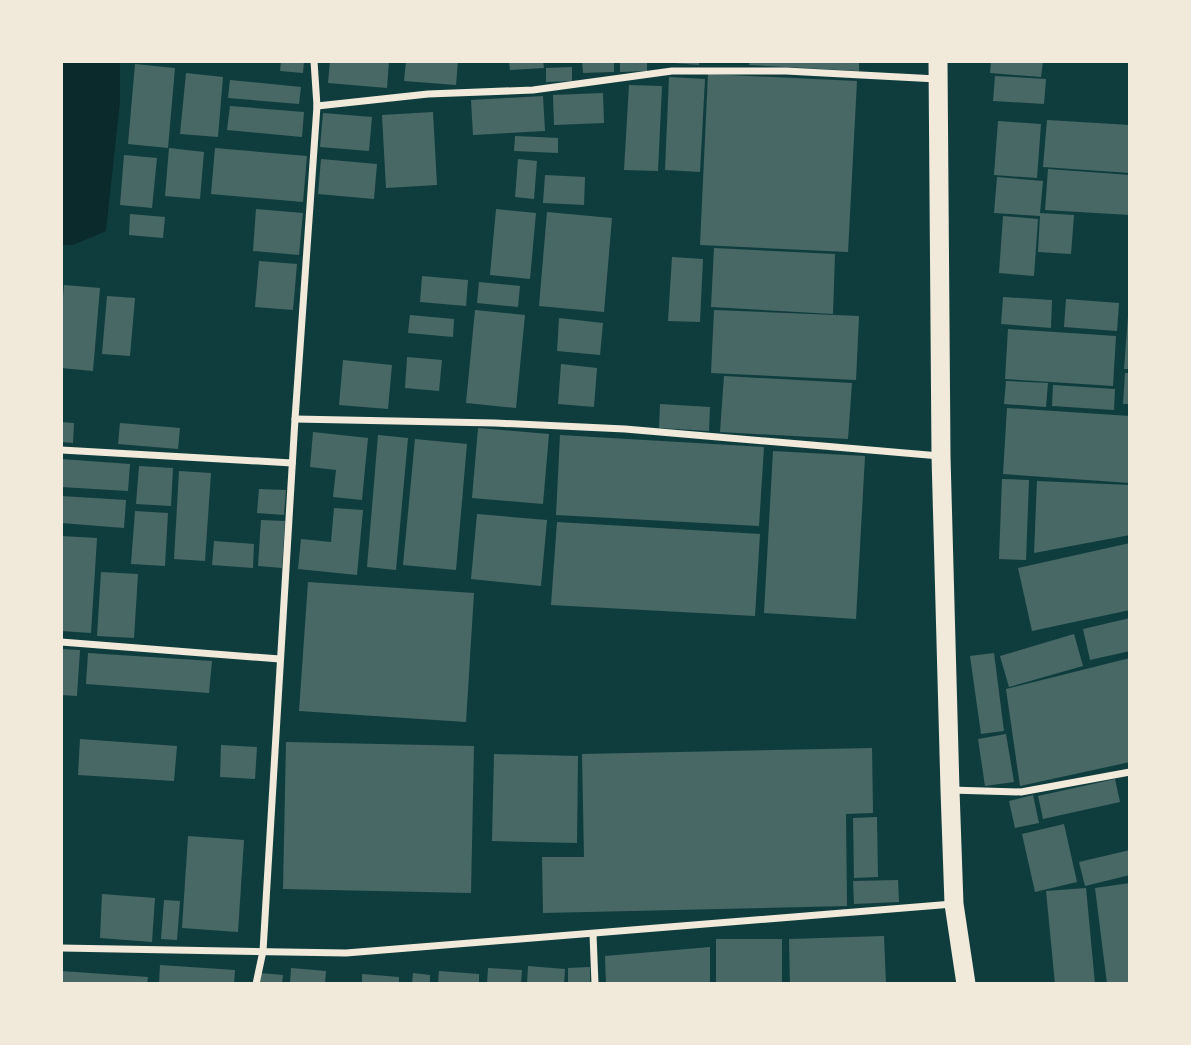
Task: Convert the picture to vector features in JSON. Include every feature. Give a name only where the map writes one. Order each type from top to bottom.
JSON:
[{"type":"highway","points":[[937,70],[941,456],[950,790],[954,904],[966,984]]},
{"type":"street","points":[[256,984],[263,951],[292,463],[317,106],[314,61]]},
{"type":"street","points":[[317,106],[428,94],[533,90],[672,71],[937,70]]},
{"type":"street","points":[[295,419],[625,429],[941,456]]},
{"type":"street","points":[[61,450],[292,463]]},
{"type":"street","points":[[61,642],[280,659]]},
{"type":"street","points":[[950,790],[1021,792],[1130,772]]},
{"type":"street","points":[[61,948],[346,953],[954,904]]},
{"type":"street","points":[[593,934],[595,984]]},
{"type":"water","points":[[61,61],[120,61],[120,101],[106,231],[73,245],[61,245]]},
{"type":"building","points":[[281,61],[304,61],[303,73],[280,71]]},
{"type":"building","points":[[330,61],[389,61],[387,88],[328,83]]},
{"type":"building","points":[[406,61],[458,61],[456,85],[404,81]]},
{"type":"building","points":[[509,61],[543,61],[544,68],[510,70]]},
{"type":"building","points":[[582,61],[614,61],[614,72],[583,73]]},
{"type":"building","points":[[620,61],[647,61],[647,71],[620,72]]},
{"type":"building","points":[[699,61],[699,65],[675,63]]},
{"type":"building","points":[[750,61],[859,61],[859,71],[749,65]]},
{"type":"building","points":[[991,61],[1043,61],[1041,77],[990,73]]},
{"type":"building","points":[[135,64],[175,68],[168,148],[128,144]]},
{"type":"building","points":[[572,67],[572,81],[546,82],[546,68]]},
{"type":"building","points":[[186,73],[223,77],[218,137],[180,134]]},
{"type":"building","points":[[708,74],[857,81],[848,252],[700,245]]},
{"type":"building","points":[[995,76],[1046,79],[1044,104],[993,101]]},
{"type":"building","points":[[669,77],[705,79],[700,172],[665,170]]},
{"type":"building","points":[[230,80],[301,87],[299,104],[228,98]]},
{"type":"building","points":[[629,85],[662,86],[658,171],[624,170]]},
{"type":"building","points":[[603,93],[604,123],[554,125],[553,95]]},
{"type":"building","points":[[543,96],[545,131],[473,135],[471,100]]},
{"type":"building","points":[[230,106],[304,112],[302,137],[227,130]]},
{"type":"building","points":[[433,112],[437,185],[386,188],[382,115]]},
{"type":"building","points":[[323,113],[372,117],[369,151],[320,147]]},
{"type":"building","points":[[1047,120],[1130,125],[1130,173],[1043,167]]},
{"type":"building","points":[[998,121],[1041,124],[1037,178],[994,175]]},
{"type":"building","points":[[515,136],[558,138],[558,153],[514,151]]},
{"type":"building","points":[[169,148],[204,152],[200,199],[165,196]]},
{"type":"building","points":[[215,148],[307,156],[303,202],[211,194]]},
{"type":"building","points":[[124,155],[157,158],[152,208],[120,205]]},
{"type":"building","points":[[321,159],[377,164],[374,199],[318,194]]},
{"type":"building","points":[[518,159],[537,161],[534,199],[515,197]]},
{"type":"building","points":[[1048,169],[1130,175],[1130,215],[1045,210]]},
{"type":"building","points":[[545,175],[585,177],[584,205],[543,203]]},
{"type":"building","points":[[997,177],[1043,181],[1040,213],[1074,215],[1071,254],[1038,252],[1040,216],[994,213]]},
{"type":"building","points":[[256,209],[303,213],[299,255],[253,251]]},
{"type":"building","points":[[496,209],[536,213],[530,279],[490,275]]},
{"type":"building","points":[[547,212],[612,218],[604,312],[539,306]]},
{"type":"building","points":[[130,214],[165,217],[163,238],[129,235]]},
{"type":"building","points":[[1003,216],[1038,219],[1034,276],[999,273]]},
{"type":"building","points":[[714,248],[835,254],[833,314],[711,307]]},
{"type":"building","points":[[672,257],[703,259],[700,322],[668,321]]},
{"type":"building","points":[[259,261],[297,264],[293,310],[255,307]]},
{"type":"building","points":[[422,276],[468,280],[466,306],[420,302]]},
{"type":"building","points":[[479,282],[520,286],[518,307],[477,303]]},
{"type":"building","points":[[64,285],[100,288],[93,371],[61,368]]},
{"type":"building","points":[[107,296],[135,298],[130,356],[102,354]]},
{"type":"building","points":[[1003,297],[1052,300],[1051,328],[1001,324]]},
{"type":"building","points":[[1066,299],[1119,303],[1117,331],[1064,327]]},
{"type":"building","points":[[475,310],[525,315],[516,408],[466,403]]},
{"type":"building","points":[[714,310],[859,316],[856,380],[711,373]]},
{"type":"building","points":[[410,315],[454,319],[453,337],[408,333]]},
{"type":"building","points":[[1128,316],[1130,369],[1124,369]]},
{"type":"building","points":[[559,318],[603,323],[600,355],[557,351]]},
{"type":"building","points":[[1008,329],[1116,336],[1113,386],[1005,379]]},
{"type":"building","points":[[407,357],[442,360],[439,391],[405,388]]},
{"type":"building","points":[[343,360],[392,365],[388,409],[339,405]]},
{"type":"building","points":[[561,364],[597,368],[594,407],[558,404]]},
{"type":"building","points":[[1125,373],[1130,373],[1130,404],[1123,404]]},
{"type":"building","points":[[724,376],[852,383],[848,439],[720,432]]},
{"type":"building","points":[[1006,381],[1048,383],[1046,407],[1004,404]]},
{"type":"building","points":[[1053,385],[1115,389],[1114,410],[1052,406]]},
{"type":"building","points":[[660,404],[710,407],[709,431],[659,428]]},
{"type":"building","points":[[1007,408],[1130,416],[1130,483],[1003,474]]},
{"type":"building","points":[[61,422],[74,423],[73,443],[61,442]]},
{"type":"building","points":[[120,423],[180,428],[178,449],[118,444]]},
{"type":"building","points":[[478,428],[549,434],[543,504],[472,498]]},
{"type":"building","points":[[313,432],[368,438],[362,500],[333,497],[336,470],[310,467]]},
{"type":"building","points":[[378,435],[408,438],[396,570],[367,567]]},
{"type":"building","points":[[560,435],[764,447],[759,526],[556,515]]},
{"type":"building","points":[[415,439],[467,444],[456,570],[403,565]]},
{"type":"building","points":[[773,451],[865,456],[856,619],[764,613]]},
{"type":"building","points":[[61,459],[130,464],[128,491],[61,487]]},
{"type":"building","points":[[139,466],[173,468],[171,506],[136,504]]},
{"type":"building","points":[[179,471],[211,473],[205,561],[174,559]]},
{"type":"building","points":[[1002,479],[1029,480],[1026,560],[999,559]]},
{"type":"building","points":[[1037,481],[1130,485],[1130,535],[1034,553]]},
{"type":"building","points":[[259,489],[286,490],[284,515],[257,513]]},
{"type":"building","points":[[61,496],[126,500],[124,528],[61,523]]},
{"type":"building","points":[[334,508],[363,510],[357,575],[298,569],[301,539],[331,542]]},
{"type":"building","points":[[135,511],[168,513],[165,566],[131,564]]},
{"type":"building","points":[[477,514],[547,520],[541,586],[471,579]]},
{"type":"building","points":[[261,520],[285,521],[282,568],[258,566]]},
{"type":"building","points":[[557,522],[760,534],[755,616],[551,605]]},
{"type":"building","points":[[61,536],[97,538],[91,633],[61,631]]},
{"type":"building","points":[[214,541],[254,544],[253,568],[212,565]]},
{"type":"building","points":[[1130,543],[1130,610],[1032,631],[1018,568]]},
{"type":"building","points":[[101,572],[138,574],[134,638],[97,636]]},
{"type":"building","points":[[308,582],[474,593],[466,722],[299,711]]},
{"type":"building","points":[[1130,618],[1130,651],[1090,660],[1083,629]]},
{"type":"building","points":[[1074,634],[1083,666],[1009,687],[1000,656]]},
{"type":"building","points":[[61,649],[80,650],[77,696],[61,695]]},
{"type":"building","points":[[88,653],[212,661],[209,693],[86,684]]},
{"type":"building","points":[[994,653],[1004,731],[981,734],[970,656]]},
{"type":"building","points":[[1130,658],[1130,762],[1020,786],[1006,689]]},
{"type":"building","points":[[1006,734],[1014,782],[985,786],[978,739]]},
{"type":"building","points":[[80,739],[177,746],[174,781],[78,775]]},
{"type":"building","points":[[286,742],[474,746],[471,893],[283,889]]},
{"type":"building","points":[[221,745],[257,747],[255,779],[220,777]]},
{"type":"building","points":[[872,748],[873,813],[846,814],[847,906],[543,913],[542,857],[584,857],[582,754]]},
{"type":"building","points":[[494,754],[578,756],[577,843],[492,841]]},
{"type":"building","points":[[1115,779],[1120,802],[1043,819],[1038,796]]},
{"type":"building","points":[[1033,795],[1039,823],[1015,828],[1009,801]]},
{"type":"building","points":[[877,817],[878,877],[854,878],[853,818]]},
{"type":"building","points":[[1064,824],[1077,882],[1035,892],[1022,834]]},
{"type":"building","points":[[188,836],[244,840],[238,932],[182,928]]},
{"type":"building","points":[[1130,850],[1130,875],[1085,886],[1079,862]]},
{"type":"building","points":[[898,880],[899,902],[854,904],[853,881]]},
{"type":"building","points":[[1130,883],[1130,984],[1107,984],[1095,888]]},
{"type":"building","points":[[1086,888],[1095,984],[1055,984],[1046,891]]},
{"type":"building","points":[[102,894],[155,898],[152,942],[100,938]]},
{"type":"building","points":[[164,900],[180,901],[177,940],[161,939]]},
{"type":"building","points":[[884,936],[886,984],[790,984],[789,939]]},
{"type":"building","points":[[716,939],[782,939],[782,984],[716,984]]},
{"type":"building","points":[[710,947],[710,984],[606,984],[605,956]]},
{"type":"building","points":[[160,965],[235,970],[234,984],[159,984]]},
{"type":"building","points":[[528,966],[565,969],[564,984],[527,984]]},
{"type":"building","points":[[590,967],[590,984],[568,984],[568,968]]},
{"type":"building","points":[[291,968],[326,971],[325,984],[290,984]]},
{"type":"building","points":[[488,968],[522,970],[521,984],[487,984]]},
{"type":"building","points":[[61,971],[148,977],[147,984],[61,984]]},
{"type":"building","points":[[439,971],[479,974],[479,984],[438,984]]},
{"type":"building","points":[[260,973],[283,975],[282,984],[259,984]]},
{"type":"building","points":[[413,973],[430,975],[430,984],[412,984]]},
{"type":"building","points":[[362,974],[399,977],[399,984],[362,984]]}]
